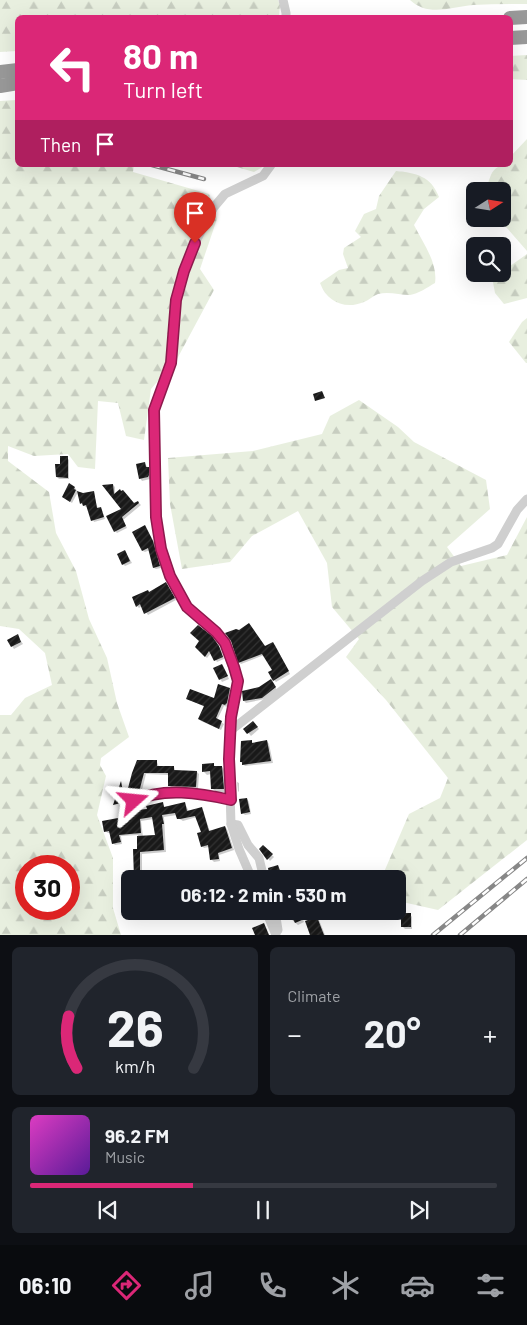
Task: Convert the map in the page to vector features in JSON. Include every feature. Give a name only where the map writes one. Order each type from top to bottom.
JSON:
[{"type":"highway","points":[[513,18],[527,17]]},
{"type":"highway","points":[[513,38],[527,37]]},
{"type":"highway","points":[[0,72],[15,70]]},
{"type":"highway","points":[[0,86],[15,84]]},
{"type":"street","points":[[283,0],[286,15]]},
{"type":"street","points":[[248,870],[231,824],[230,731],[238,681],[225,643],[187,607],[170,576],[161,549],[156,517],[154,410],[171,363],[176,300],[184,271],[195,243],[214,207],[225,194],[263,176],[270,167]]},
{"type":"street","points":[[230,731],[422,582],[451,562],[492,548],[498,544],[517,510],[527,499]]},
{"type":"street","points":[[124,817],[127,808],[134,801],[155,794],[193,793],[231,800]]},
{"type":"street","points":[[231,824],[238,826],[248,845],[259,858],[262,870]]},
{"type":"street","points":[[270,920],[277,935]]},
{"type":"street","points":[[276,920],[277,935]]},
{"type":"green space","points":[[0,0],[278,0],[280,5],[279,15],[15,15],[15,51],[0,52]]},
{"type":"green space","points":[[410,0],[527,0],[527,4],[473,5],[432,10],[417,5]]},
{"type":"green space","points":[[527,55],[527,80],[513,79],[513,56]]},
{"type":"green space","points":[[15,100],[15,167],[134,167],[133,172],[209,194],[217,219],[200,269],[214,290],[177,359],[151,389],[144,440],[126,436],[118,403],[98,401],[95,469],[78,467],[68,454],[34,456],[8,446],[8,461],[49,492],[56,533],[76,571],[89,619],[107,658],[117,703],[129,737],[101,758],[100,765],[106,776],[97,815],[113,858],[113,908],[121,935],[0,935],[0,715],[11,715],[25,698],[52,685],[45,653],[19,629],[0,626],[0,101]]},
{"type":"green space","points":[[527,139],[527,251],[507,228],[511,228],[511,182],[489,182],[495,169],[499,167],[513,167],[513,154]]},
{"type":"green space","points":[[237,167],[263,167],[254,172]]},
{"type":"green space","points":[[396,171],[410,173],[427,180],[432,184],[439,197],[424,209],[414,225],[432,261],[435,283],[420,292],[410,295],[382,293],[357,304],[344,305],[338,303],[327,295],[320,283],[339,270],[348,268],[343,254],[344,248],[361,237],[355,231],[364,214],[376,209],[379,196]]},
{"type":"green space","points":[[527,254],[527,298],[504,304],[495,293],[493,282],[511,282],[511,265]]},
{"type":"green space","points":[[527,318],[526,363],[509,342],[522,322]]},
{"type":"green space","points":[[359,400],[398,427],[414,442],[486,480],[490,509],[447,547],[461,566],[507,555],[527,517],[527,840],[438,910],[406,903],[406,870],[385,870],[409,814],[440,798],[448,778],[386,700],[346,657],[359,639],[332,607],[327,563],[298,511],[252,536],[230,562],[182,569],[170,504],[168,458],[253,451],[322,434],[330,416]]},
{"type":"building","points":[[322,391],[325,398],[315,401],[313,394]]},
{"type":"building","points":[[60,456],[68,456],[68,478],[56,477],[55,464],[60,464]]},
{"type":"building","points":[[145,462],[146,467],[149,467],[149,475],[139,479],[136,464]]},
{"type":"building","points":[[69,483],[76,490],[70,502],[62,497]]},
{"type":"building","points":[[113,484],[114,494],[120,489],[121,491],[123,490],[134,503],[138,501],[139,503],[122,517],[126,526],[114,532],[106,516],[121,509],[102,485]]},
{"type":"building","points":[[77,491],[83,493],[94,491],[97,508],[101,507],[104,517],[91,521],[86,505],[80,504]]},
{"type":"building","points":[[145,525],[153,541],[160,566],[153,568],[148,548],[142,551],[132,532]]},
{"type":"building","points":[[125,550],[130,561],[122,565],[117,554]]},
{"type":"building","points":[[166,582],[175,598],[144,614],[140,604],[136,607],[132,597],[148,590],[149,592]]},
{"type":"building","points":[[249,623],[265,646],[273,642],[289,671],[273,681],[268,672],[272,670],[262,654],[238,663],[231,641],[225,633],[236,629],[239,630]]},
{"type":"building","points":[[198,625],[212,636],[219,646],[223,657],[214,661],[209,651],[205,657],[195,647],[199,641],[190,633]]},
{"type":"building","points":[[18,634],[21,642],[11,647],[7,640]]},
{"type":"building","points":[[222,664],[228,676],[219,680],[213,668]]},
{"type":"building","points":[[271,679],[276,687],[262,698],[243,701],[242,691],[259,687]]},
{"type":"building","points":[[218,684],[230,688],[227,703],[225,705],[222,704],[216,718],[222,721],[219,729],[198,719],[204,706],[186,699],[190,689],[214,698]]},
{"type":"building","points":[[253,721],[258,727],[247,734],[243,729]]},
{"type":"building","points":[[252,740],[252,743],[267,740],[271,761],[242,765],[242,762],[240,762],[241,741]]},
{"type":"building","points":[[137,760],[157,760],[157,766],[174,766],[174,770],[197,771],[196,787],[168,786],[168,773],[144,773],[139,792],[135,794],[127,792]]},
{"type":"building","points":[[214,763],[214,766],[222,766],[224,789],[211,789],[210,771],[202,772],[202,764]]},
{"type":"building","points":[[121,781],[125,802],[113,805]]},
{"type":"building","points":[[247,798],[250,812],[241,814],[239,799]]},
{"type":"building","points":[[163,802],[164,807],[185,802],[187,811],[202,807],[209,831],[225,826],[232,848],[218,853],[219,859],[210,860],[208,845],[201,847],[197,833],[201,832],[195,816],[177,819],[175,813],[162,815],[164,850],[140,852],[140,870],[134,870],[133,849],[137,849],[137,836],[155,835],[152,817],[140,819],[141,833],[119,835],[121,842],[112,844],[109,831],[104,832],[102,821],[118,818],[121,823],[127,823],[135,810],[147,809],[146,806]]},
{"type":"building","points":[[263,845],[273,854],[267,860],[259,849]]},
{"type":"building","points":[[278,865],[280,870],[268,870],[268,868]]},
{"type":"building","points":[[406,913],[411,913],[411,927],[401,927],[401,920],[406,920]]},
{"type":"building","points":[[318,920],[324,935],[310,935],[305,921]]},
{"type":"building","points":[[264,923],[269,935],[255,935],[252,928]]},
{"type":"railway","points":[[159,167],[204,179]]},
{"type":"railway","points":[[433,935],[527,858]]},
{"type":"railway","points":[[460,935],[527,879]]},
{"type":"route","points":[[134,801],[144,796],[172,793],[193,793],[231,800],[230,731],[238,681],[225,643],[216,632],[187,607],[170,576],[161,549],[156,517],[154,410],[171,363],[176,300],[184,271],[195,243]]}]
